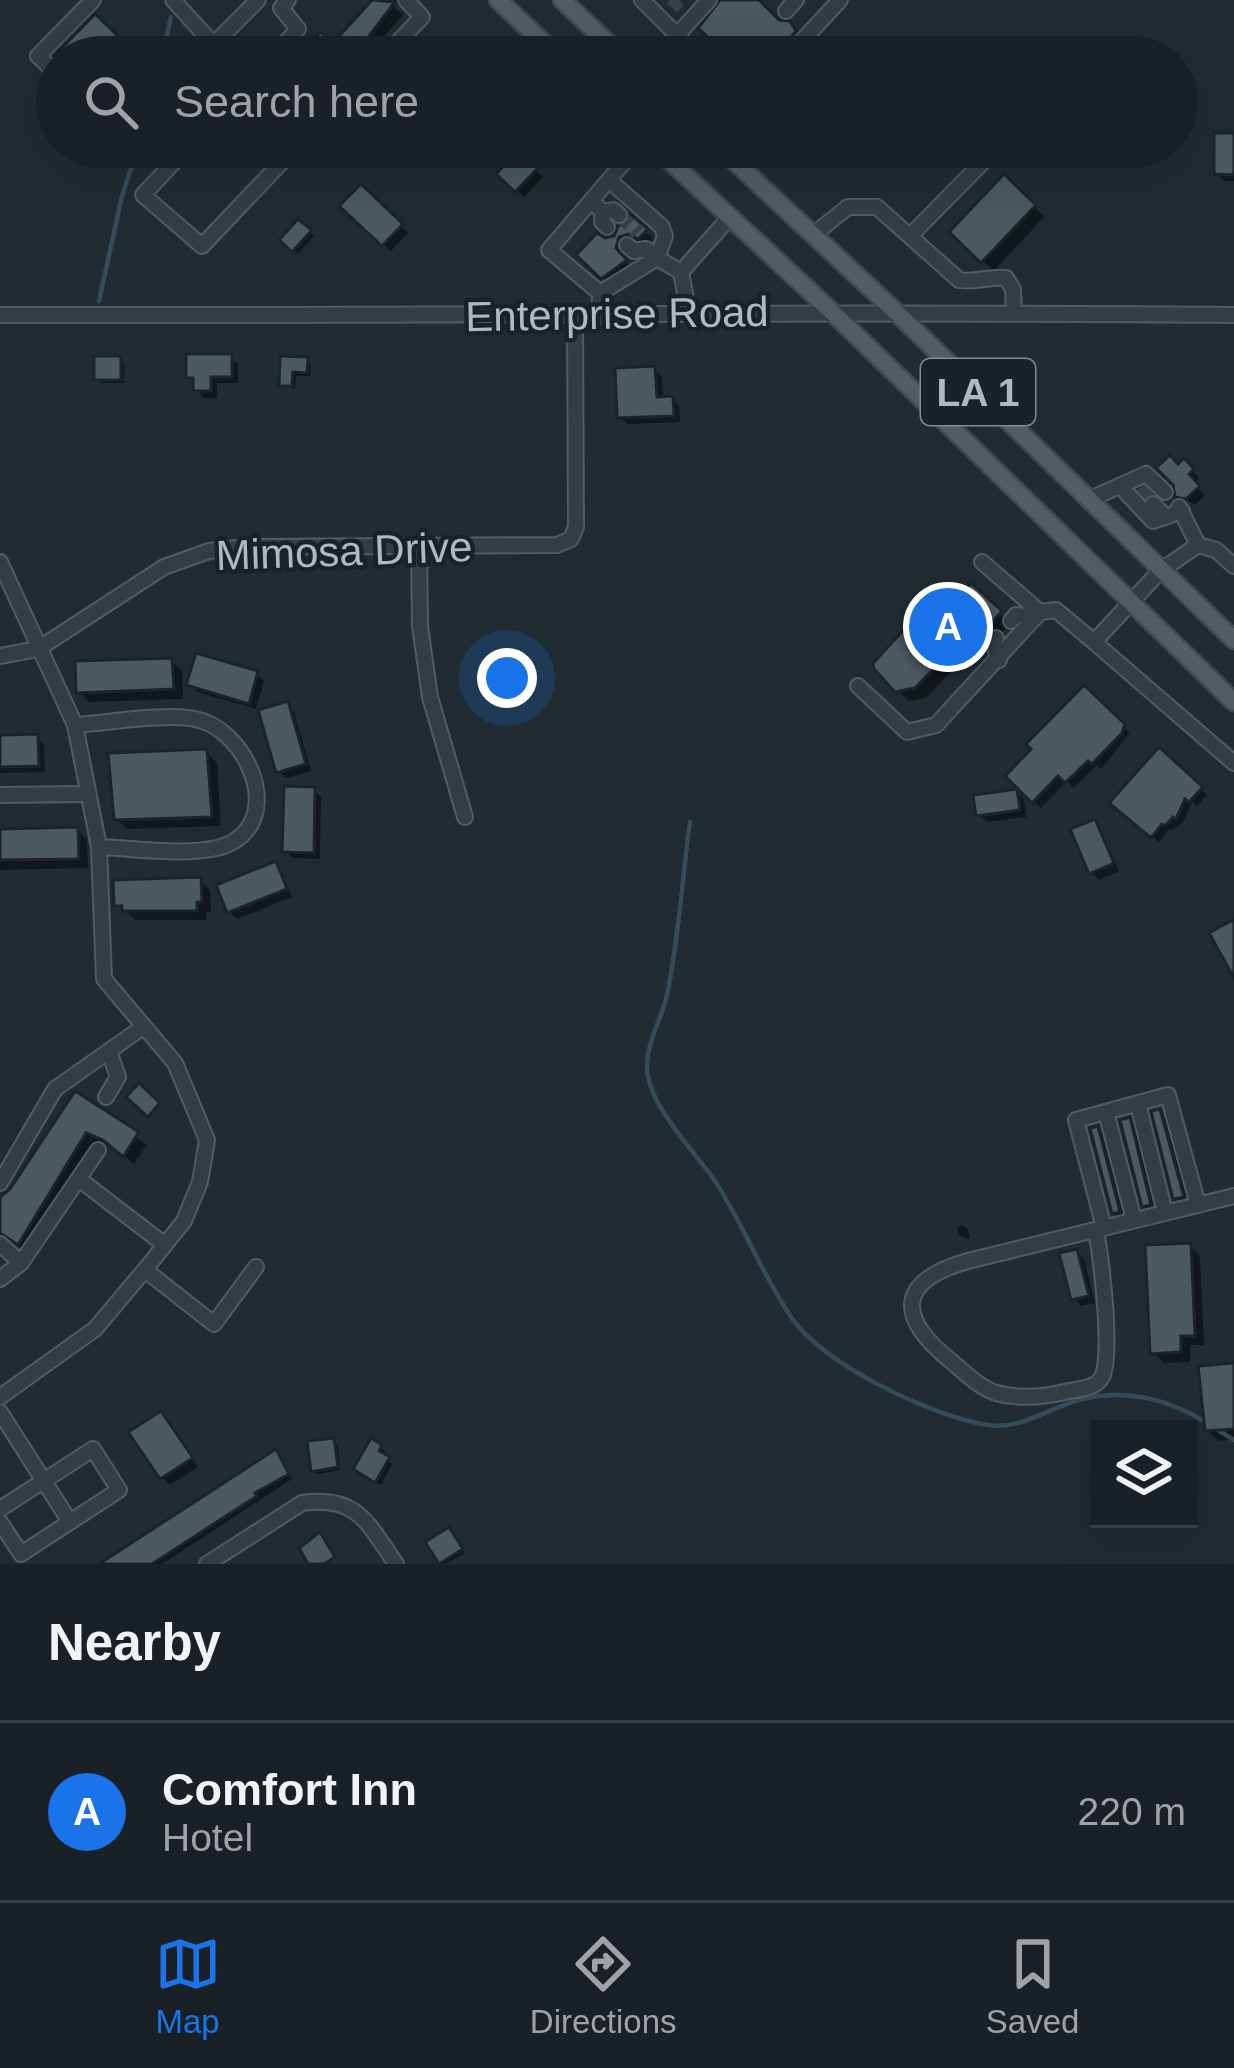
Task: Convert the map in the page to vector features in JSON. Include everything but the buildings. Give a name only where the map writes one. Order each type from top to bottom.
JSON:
[{"type":"main road","points":[[498,0],[537,36]]},
{"type":"main road","points":[[562,0],[601,36]]},
{"type":"main road","name":"LA 1","points":[[677,168],[1234,702]]},
{"type":"main road","name":"LA 1","points":[[742,168],[1234,640]]},
{"type":"street","points":[[58,36],[93,0]]},
{"type":"street","points":[[173,0],[207,36]]},
{"type":"street","points":[[222,36],[258,0]]},
{"type":"street","points":[[404,36],[422,17],[406,0]]},
{"type":"street","points":[[654,5],[678,35],[710,0]]},
{"type":"street","points":[[807,36],[840,0]]},
{"type":"street","points":[[280,3],[298,29],[292,36]]},
{"type":"street","points":[[168,168],[143,195],[202,246],[276,168]]},
{"type":"street","points":[[600,213],[609,180],[620,168]]},
{"type":"street","points":[[911,235],[977,168]]},
{"type":"street","points":[[599,316],[600,293],[665,246],[662,227],[609,180]]},
{"type":"street","points":[[814,235],[848,207],[877,207],[958,280],[975,283],[1006,278],[1013,289],[1014,313]]},
{"type":"street","points":[[600,293],[549,250],[600,213],[614,210],[619,215]]},
{"type":"street","points":[[681,272],[730,218]]},
{"type":"street","points":[[638,233],[651,253]]},
{"type":"street","points":[[627,245],[681,272],[689,314]]},
{"type":"street","name":"Enterprise Road","points":[[0,315],[599,316],[831,311],[1234,315]]},
{"type":"street","name":"Mimosa Drive","points":[[0,656],[38,649],[164,568],[208,551],[557,545],[571,539],[577,527],[575,316]]},
{"type":"street","points":[[1088,500],[1130,486],[1145,474],[1198,545],[1216,550],[1234,566]]},
{"type":"street","points":[[1130,486],[1154,520],[1176,511]]},
{"type":"street","points":[[1094,642],[1160,571],[1198,545]]},
{"type":"street","points":[[419,546],[421,626],[430,697],[465,817]]},
{"type":"street","points":[[0,562],[74,725],[99,847],[104,979],[175,1063],[207,1140],[200,1182],[184,1221],[145,1270],[95,1329],[0,1397]]},
{"type":"street","points":[[982,562],[1038,615]]},
{"type":"street","points":[[1011,621],[1016,616],[1056,610],[1234,763]]},
{"type":"street","points":[[858,686],[907,732],[936,725],[1038,615]]},
{"type":"street","points":[[996,638],[999,660]]},
{"type":"street","points":[[74,725],[193,718],[220,727],[241,747],[255,786],[255,815],[239,839],[214,850],[99,847]]},
{"type":"street","points":[[0,795],[88,794]]},
{"type":"street","points":[[0,1183],[55,1090],[143,1027]]},
{"type":"street","points":[[106,1097],[118,1077],[109,1052]]},
{"type":"street","points":[[1198,1205],[1168,1095],[1076,1120],[1100,1229],[1104,1287],[1105,1360],[1101,1379],[1093,1386],[1036,1397],[997,1393],[940,1352],[916,1324],[914,1296],[932,1273],[1100,1229],[1134,1220],[1165,1213],[1198,1205],[1234,1196]]},
{"type":"street","points":[[1138,1104],[1165,1213]]},
{"type":"street","points":[[1106,1112],[1134,1220]]},
{"type":"street","points":[[0,1279],[21,1263],[98,1150]]},
{"type":"street","points":[[79,1179],[164,1245]]},
{"type":"street","points":[[0,1244],[21,1263]]},
{"type":"street","points":[[145,1270],[214,1324],[256,1267]]},
{"type":"street","points":[[0,1412],[70,1522]]},
{"type":"street","points":[[0,1509],[93,1449],[118,1490],[21,1553],[0,1522]]},
{"type":"street","points":[[207,1564],[302,1503],[318,1501],[345,1504],[358,1512],[396,1564]]},
{"type":"waterway","points":[[167,36],[171,17]]},
{"type":"waterway","points":[[99,301],[131,168]]},
{"type":"waterway","points":[[690,822],[671,974],[650,1046],[649,1080],[663,1111],[715,1181],[781,1301],[806,1335],[880,1386],[965,1420],[1001,1426],[1071,1402],[1115,1395],[1162,1402],[1205,1422]]},
{"type":"waterway","points":[[1215,1428],[1234,1440]]},
{"type":"tunnel","points":[[672,8],[679,0]]},
{"type":"tunnel","points":[[619,215],[638,233]]},
{"type":"tunnel","points":[[1139,489],[1153,504]]},
{"type":"place","name":"Comfort Inn","points":[[948,627]]}]
